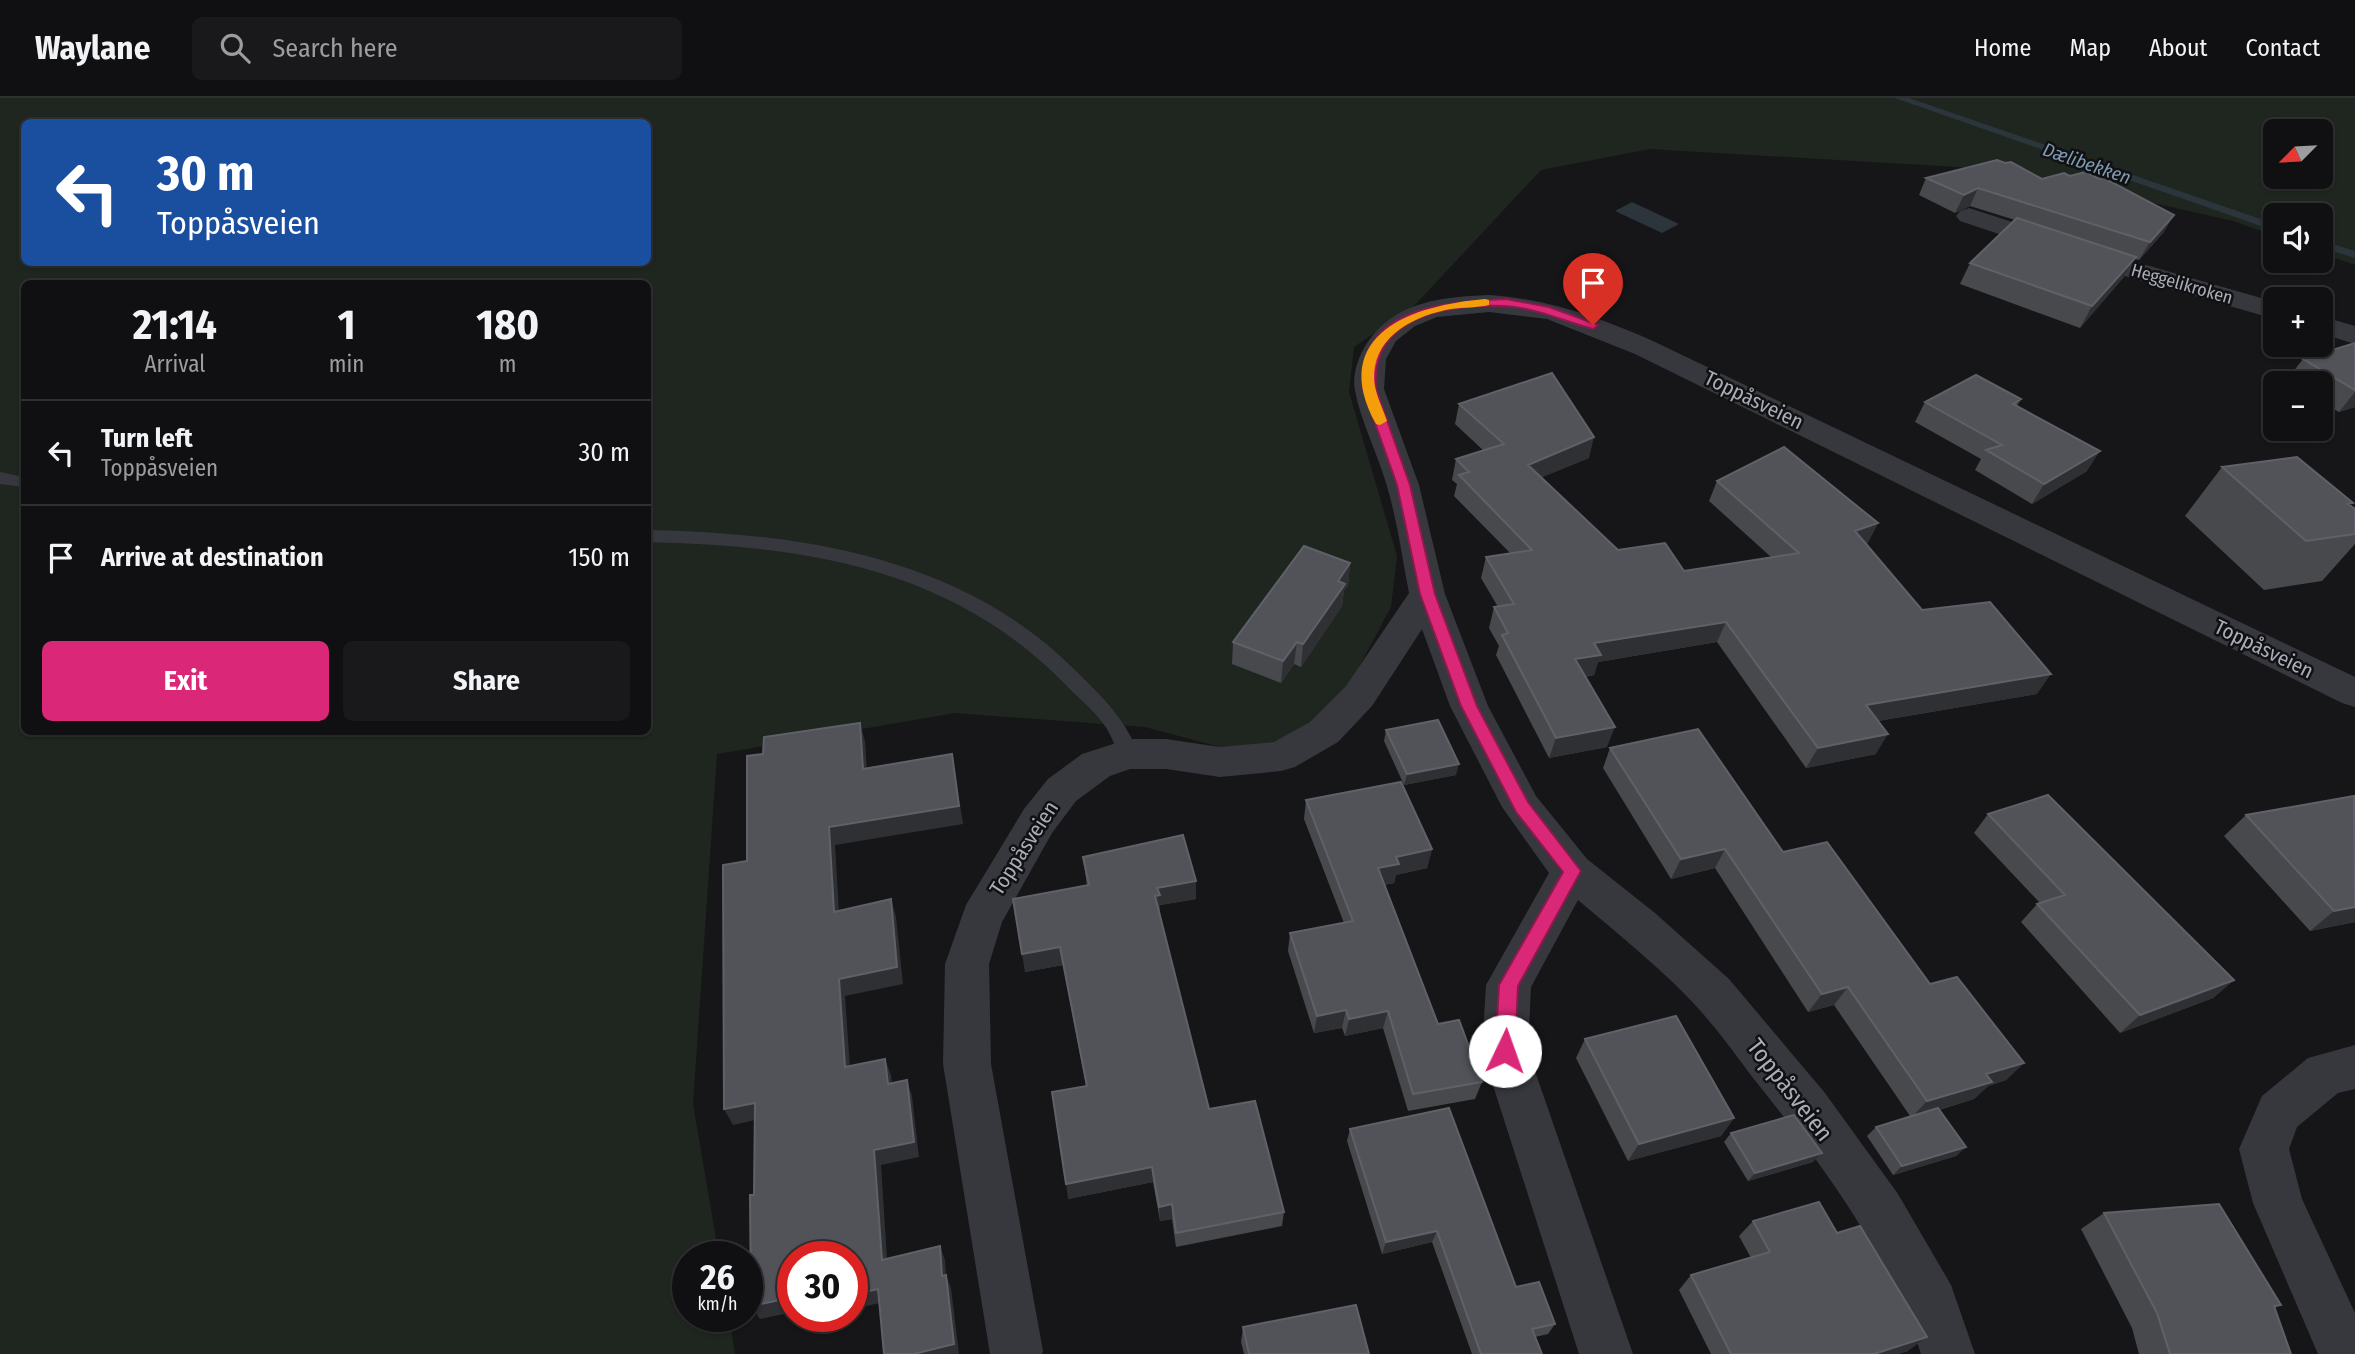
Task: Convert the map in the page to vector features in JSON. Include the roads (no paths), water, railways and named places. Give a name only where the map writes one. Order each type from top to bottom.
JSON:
[{"type":"street","name":"Heggelikroken","points":[[1969,216],[2137,271],[2263,308]]},
{"type":"street","name":"Toppåsveien","points":[[1948,1354],[1932,1304],[1880,1212],[1808,1109],[1713,993],[1640,926],[1572,871],[1522,807],[1469,706],[1427,594],[1403,485],[1369,389],[1368,373],[1374,351],[1386,332],[1425,312],[1475,303],[1506,303],[1593,325],[2355,693]]},
{"type":"street","points":[[2333,328],[2355,335]]},
{"type":"street","name":"Toppåsveien","points":[[1016,1351],[967,1064],[967,964],[981,918],[1038,821],[1062,790],[1096,765],[1129,754],[1166,754],[1220,762],[1281,755],[1324,732],[1359,696],[1427,594]]},
{"type":"street","points":[[1572,871],[1509,985],[1505,1051],[1605,1354]]},
{"type":"street","points":[[2346,1354],[2278,1203],[2264,1149],[2279,1112],[2325,1074],[2355,1067]]},
{"type":"lane","points":[[0,478],[21,482]]},
{"type":"lane","points":[[651,536],[703,536],[803,550],[891,569],[946,589],[992,613],[1049,655],[1110,717],[1129,754]]},
{"type":"waterway","name":"Dælibekken","points":[[1900,98],[2263,224]]},
{"type":"waterway","name":"Dælibekken","points":[[2333,247],[2355,255]]}]
